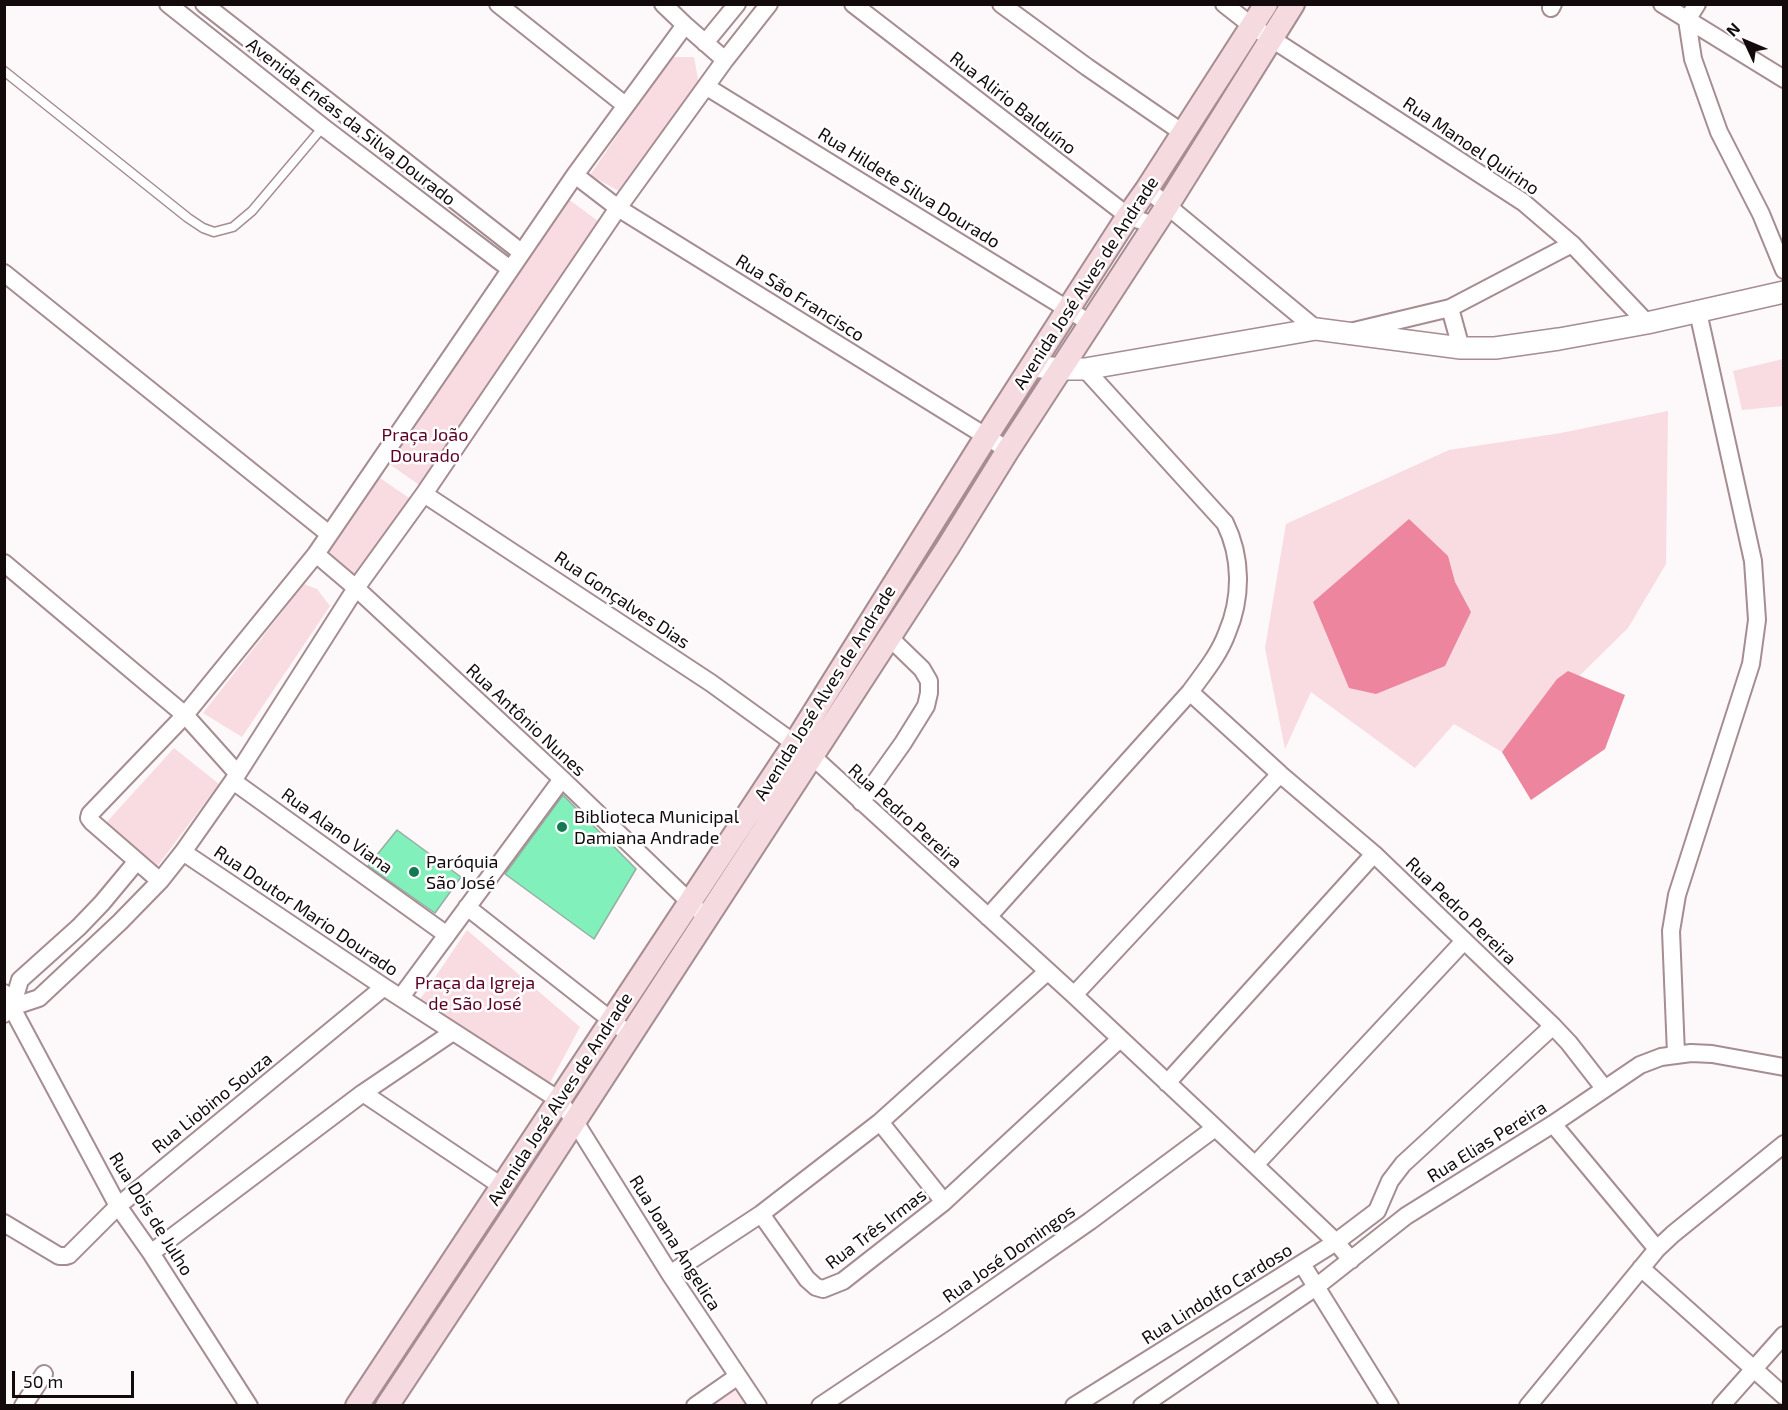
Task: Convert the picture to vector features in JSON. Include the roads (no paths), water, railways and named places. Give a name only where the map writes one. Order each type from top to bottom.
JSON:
[{"type":"main road","name":"Avenida José Alves de Andrade","points":[[387,1406],[707,918],[987,437],[1266,4]]},
{"type":"main road","name":"Avenida José Alves de Andrade","points":[[357,1406],[690,901],[890,638],[1008,450],[1167,206],[1293,4]]},
{"type":"street","name":"Avenida Enéas da Silva Dourado","points":[[168,4],[323,127],[510,269]]},
{"type":"street","name":"Avenida Enéas da Silva Dourado","points":[[204,4],[521,252]]},
{"type":"street","points":[[498,4],[625,105]]},
{"type":"street","points":[[663,4],[725,60]]},
{"type":"street","points":[[705,43],[737,4]]},
{"type":"street","points":[[7,1005],[39,998],[120,922],[160,881],[183,852],[235,777],[356,588],[424,494],[618,208],[725,60],[769,4]]},
{"type":"street","name":"Rua Alirio Balduíno","points":[[853,4],[1128,216],[1154,225]]},
{"type":"street","points":[[1001,4],[1183,133]]},
{"type":"street","name":"Rua Manoel Quirino","points":[[1224,4],[1252,26],[1514,196],[1572,244],[1647,323]]},
{"type":"street","points":[[1662,4],[1784,79]]},
{"type":"street","points":[[1697,4],[1687,20],[1693,59],[1715,121],[1761,214],[1784,270]]},
{"type":"street","points":[[160,881],[92,822],[89,818],[90,814],[185,715],[316,554],[521,252],[685,25]]},
{"type":"street","name":"Rua Hildete Silva Dourado","points":[[707,87],[1090,323]]},
{"type":"street","name":"Rua São Francisco","points":[[575,175],[618,208],[1008,450]]},
{"type":"street","points":[[1147,189],[1316,329]]},
{"type":"street","points":[[1345,333],[1450,308],[1572,244]]},
{"type":"street","points":[[4,273],[329,534]]},
{"type":"street","points":[[1032,366],[1085,369],[1316,329],[1461,348],[1495,348],[1647,323],[1784,292]]},
{"type":"street","points":[[1450,308],[1461,348]]},
{"type":"street","points":[[1676,1054],[1671,931],[1677,895],[1750,663],[1757,620],[1753,561],[1698,312]]},
{"type":"street","points":[[988,917],[1190,693],[1213,661],[1228,633],[1236,602],[1238,576],[1235,546],[1225,523],[1085,369]]},
{"type":"street","name":"Rua Gonçalves Dias","points":[[424,494],[711,683],[803,750]]},
{"type":"street","name":"Rua Antônio Nunes","points":[[316,554],[356,588],[562,779],[707,918]]},
{"type":"street","name":"Rua Alano Viana","points":[[4,563],[185,715],[235,777],[447,935]]},
{"type":"street","points":[[861,802],[903,743],[926,706],[929,693],[929,681],[922,669],[890,638]]},
{"type":"street","name":"Rua Pedro Pereira","points":[[1190,693],[1374,854],[1553,1026],[1604,1088]]},
{"type":"street","name":"Rua Pedro Pereira","points":[[803,750],[1074,995],[1336,1242],[1351,1260]]},
{"type":"street","points":[[1074,995],[1280,774]]},
{"type":"street","points":[[401,997],[562,779]]},
{"type":"street","name":"Rua Doutor Mario Dourado","points":[[183,852],[384,987],[559,1100]]},
{"type":"street","points":[[1167,1083],[1374,854]]},
{"type":"street","points":[[7,1005],[20,980],[79,927],[137,861]]},
{"type":"street","points":[[102,903],[120,922]]},
{"type":"street","points":[[467,907],[630,1035]]},
{"type":"street","points":[[1255,1165],[1464,941]]},
{"type":"street","points":[[670,1274],[761,1214],[880,1122],[1048,971]]},
{"type":"street","name":"Rua Liobino Souza","points":[[4,1223],[59,1256],[66,1256],[118,1206],[384,987]]},
{"type":"street","name":"Rua Dois de Julho","points":[[7,1005],[118,1206],[151,1252],[249,1406]]},
{"type":"street","points":[[1142,1406],[1316,1287],[1390,1228],[1377,1211],[1390,1181],[1403,1164],[1553,1026]]},
{"type":"street","points":[[151,1252],[363,1093],[453,1032]]},
{"type":"street","name":"Rua Três Irmas","points":[[761,1214],[807,1279],[816,1287],[823,1289],[843,1281],[944,1202],[1120,1039]]},
{"type":"street","name":"Rua Elias Pereira","points":[[1390,1228],[1553,1124],[1640,1065],[1676,1054],[1712,1054],[1784,1067]]},
{"type":"street","points":[[363,1093],[503,1186]]},
{"type":"street","name":"Rua Joana Angelica","points":[[559,1100],[574,1120],[670,1274],[758,1406]]},
{"type":"street","name":"Rua Três Irmas","points":[[880,1122],[944,1202]]},
{"type":"street","points":[[1553,1124],[1657,1249]]},
{"type":"street","name":"Rua José Domingos","points":[[820,1406],[1090,1221],[1215,1128]]},
{"type":"street","points":[[1528,1406],[1657,1249],[1784,1144]]},
{"type":"street","name":"Rua Lindolfo Cardoso","points":[[1074,1406],[1302,1264],[1377,1211]]},
{"type":"street","points":[[1302,1264],[1390,1406]]},
{"type":"street","points":[[1641,1268],[1784,1395]]},
{"type":"street","points":[[1721,1406],[1784,1335]]},
{"type":"street","points":[[23,1406],[44,1374]]},
{"type":"street","points":[[695,1406],[738,1376]]},
{"type":"lane","points":[[4,71],[188,218],[214,232],[233,226],[252,211],[323,127]]},
{"type":"place","name":"Biblioteca Municipal Damiana Andrade","points":[[562,827]]},
{"type":"place","name":"Paróquia São José","points":[[414,872]]},
{"type":"park label","name":"Praça João Dourado","points":[[425,445]]},
{"type":"park label","name":"Praça da Igreja de São José","points":[[475,993]]}]
